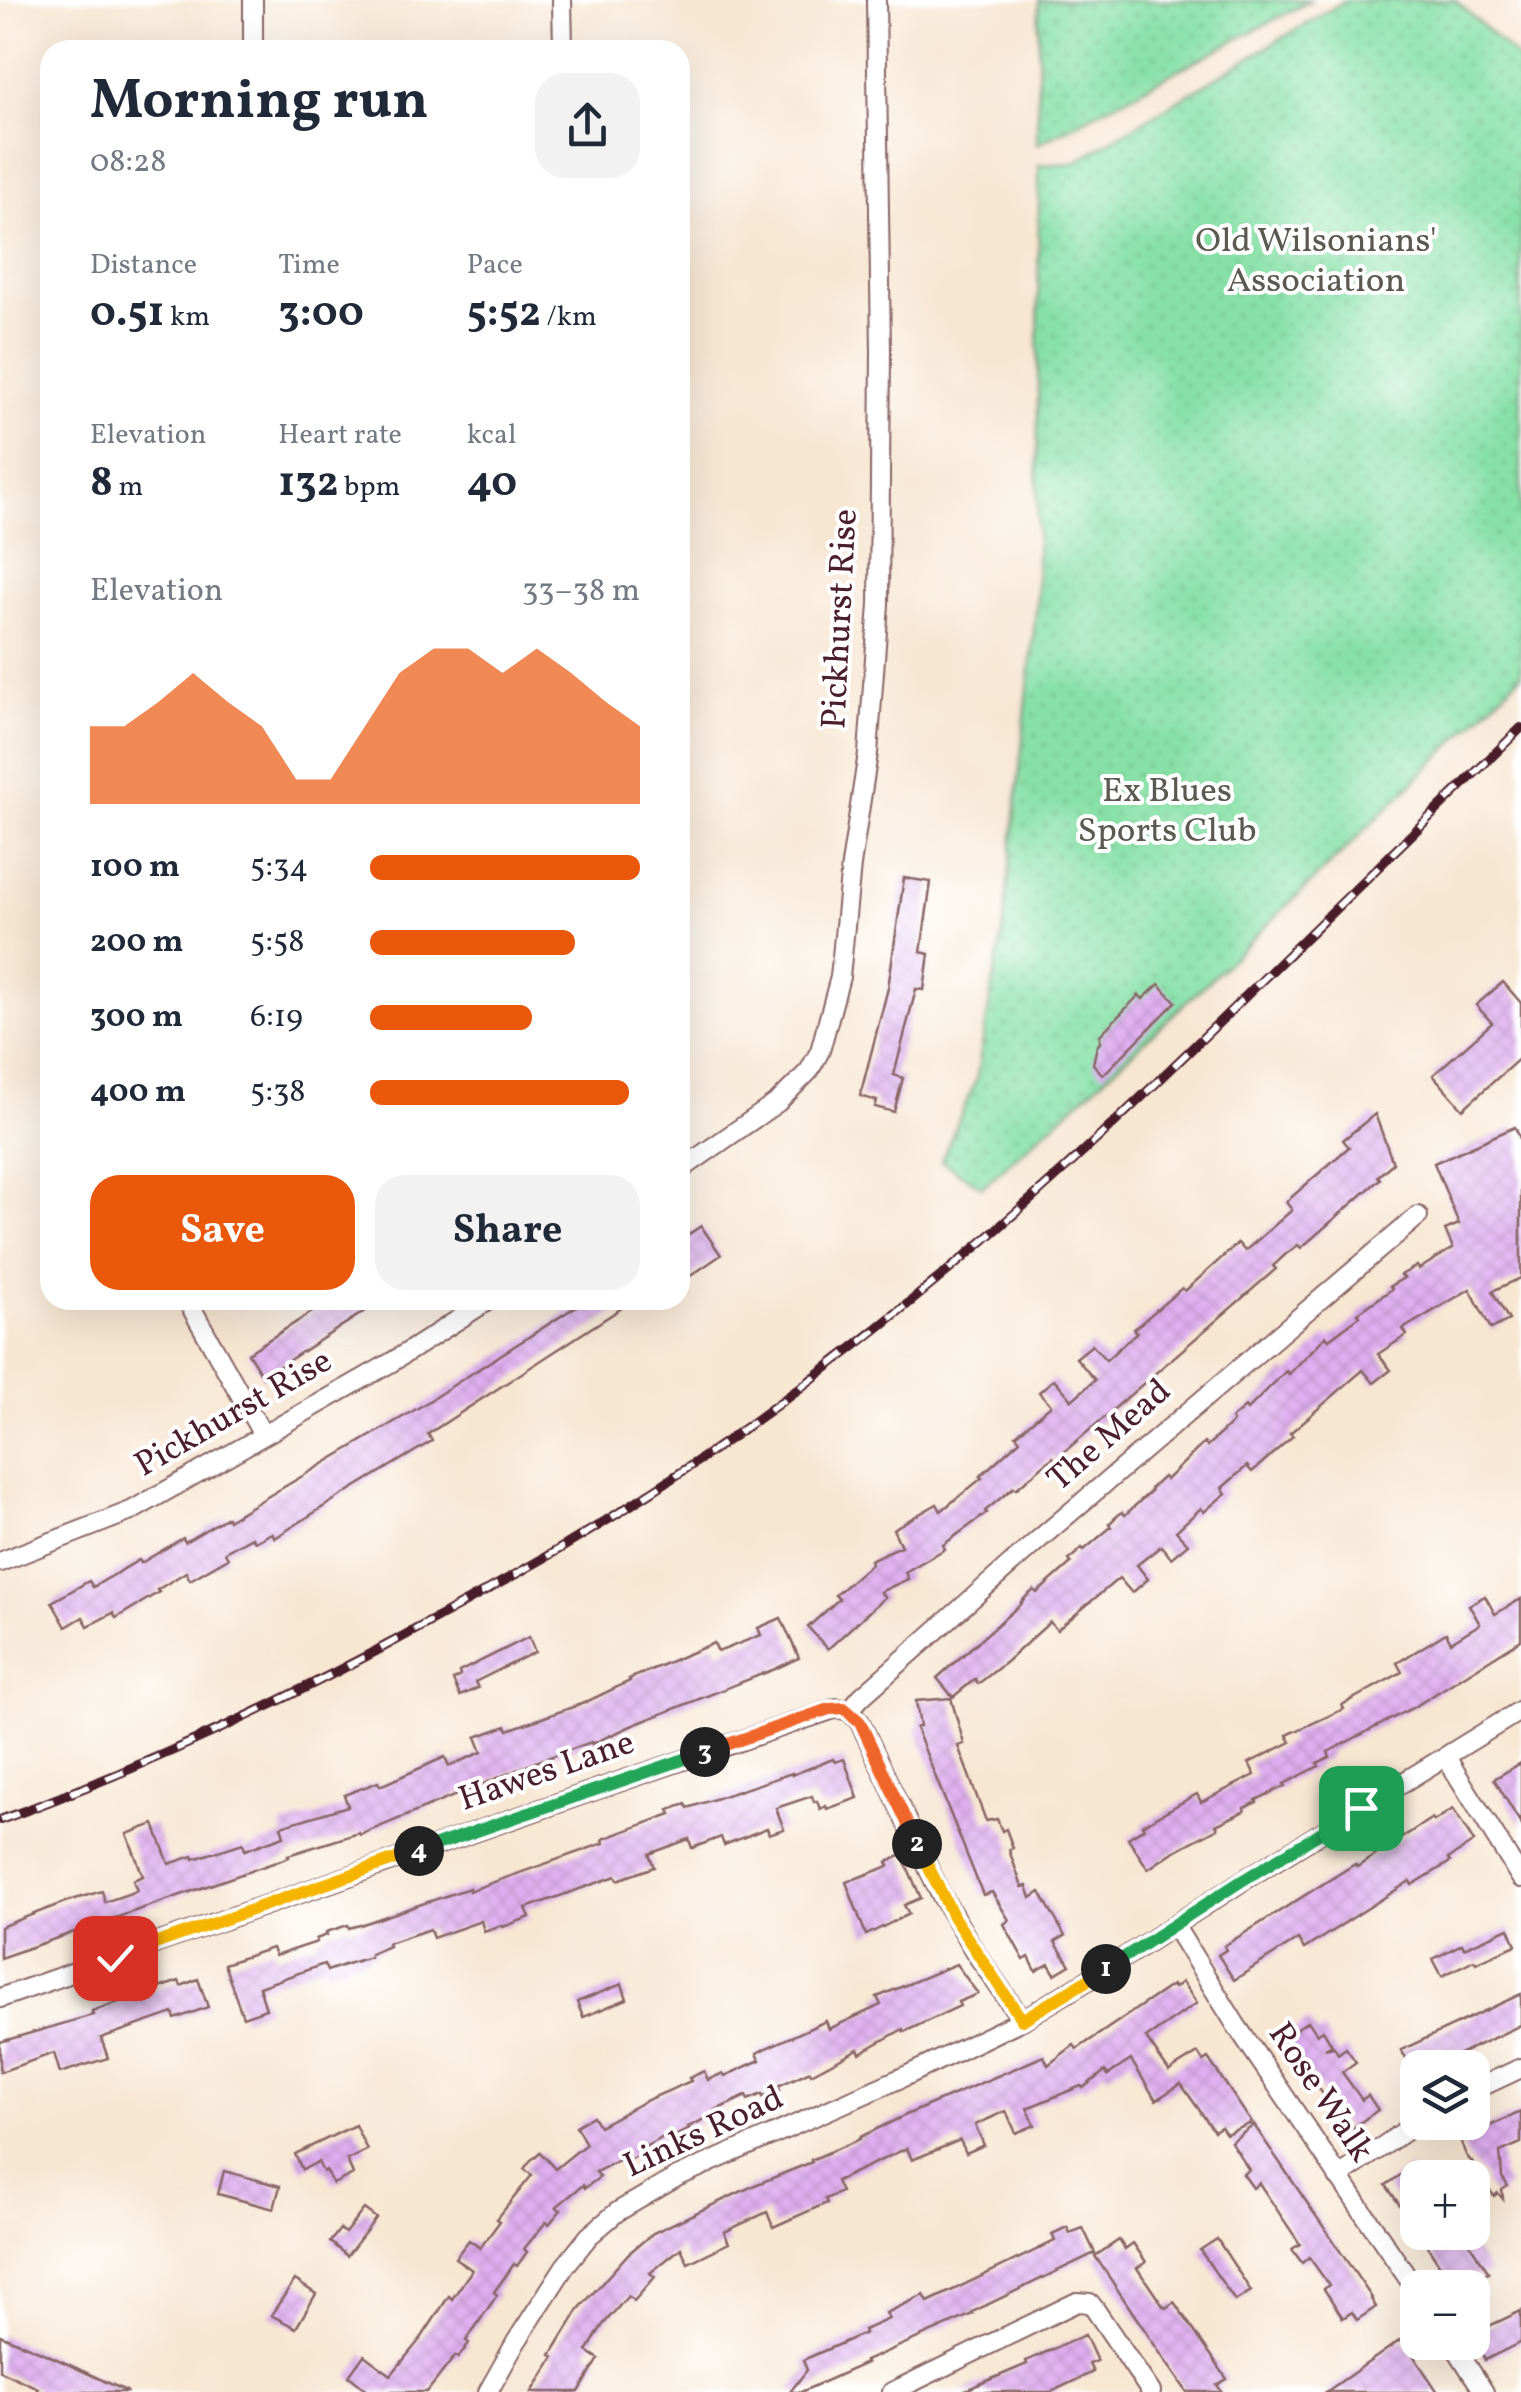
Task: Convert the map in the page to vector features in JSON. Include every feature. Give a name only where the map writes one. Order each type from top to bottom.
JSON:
[{"type":"street","points":[[253,0],[254,40]]},
{"type":"street","points":[[562,0],[563,40]]},
{"type":"street","name":"Pickhurst Rise","points":[[690,1163],[778,1102],[809,1071],[820,1051],[840,977],[851,864],[868,754],[879,604],[881,352],[876,0]]},
{"type":"street","name":"The Mead","points":[[850,1711],[872,1687],[1038,1542],[1418,1216]]},
{"type":"street","points":[[192,1310],[262,1435]]},
{"type":"street","name":"Pickhurst Rise","points":[[0,1562],[131,1510],[408,1352],[473,1310]]},
{"type":"street","name":"Hawes Lane","points":[[0,1998],[829,1709],[850,1711]]},
{"type":"street","points":[[850,1711],[860,1722],[946,1903],[1022,2020],[1521,1710]]},
{"type":"street","points":[[1446,1756],[1521,1878]]},
{"type":"street","name":"Rose Walk","points":[[1174,1925],[1236,2025],[1402,2270]]},
{"type":"street","name":"Links Road","points":[[488,2392],[564,2266],[616,2212],[668,2181],[898,2080],[1022,2020]]},
{"type":"street","points":[[1490,2083],[1521,2068]]},
{"type":"street","points":[[1338,2177],[1400,2134]]},
{"type":"street","points":[[892,2392],[1077,2302],[1094,2308],[1151,2392]]},
{"type":"street","points":[[1464,2360],[1484,2392]]},
{"type":"green space","points":[[1039,0],[1312,0],[1037,144]]},
{"type":"green space","points":[[1346,0],[1455,0],[1521,62],[1521,675],[1256,936],[982,1187],[941,1161],[976,1080],[1004,924],[1037,600],[1039,165],[1073,163]]},
{"type":"building","points":[[904,878],[931,882],[921,952],[929,954],[924,990],[916,989],[894,1075],[903,1078],[894,1112],[875,1107],[877,1101],[860,1096],[888,988]]},
{"type":"building","points":[[1503,982],[1521,1003],[1521,1057],[1463,1109],[1433,1075],[1492,1023],[1476,1005]]},
{"type":"building","points":[[1159,984],[1176,1002],[1103,1075],[1093,1064],[1100,1035],[1139,995],[1143,999]]},
{"type":"building","points":[[1375,1114],[1393,1163],[1378,1176],[1380,1179],[1301,1248],[1298,1245],[1286,1254],[1273,1266],[1276,1269],[1055,1460],[1053,1457],[1014,1487],[987,1513],[943,1545],[945,1549],[905,1572],[908,1579],[880,1592],[885,1597],[828,1649],[808,1627],[839,1599],[835,1595],[871,1564],[870,1560],[901,1546],[893,1529],[937,1504],[941,1511],[982,1478],[1020,1440],[1016,1435],[1051,1405],[1039,1392],[1054,1379],[1072,1400],[1095,1380],[1076,1358],[1092,1345],[1106,1360],[1137,1332],[1134,1329],[1182,1288],[1185,1291],[1238,1243],[1245,1251],[1292,1210],[1286,1202],[1349,1147],[1343,1140]]},
{"type":"building","points":[[1515,1127],[1521,1141],[1521,1278],[1492,1291],[1509,1320],[1491,1329],[1470,1289],[1403,1329],[1407,1335],[1378,1354],[1391,1370],[1374,1383],[1363,1370],[1290,1433],[1293,1436],[1252,1472],[1247,1466],[1222,1488],[1226,1493],[1204,1512],[1201,1508],[1176,1531],[1188,1544],[1171,1558],[1161,1546],[1137,1565],[1148,1579],[1132,1593],[1119,1578],[1057,1630],[1050,1622],[978,1684],[975,1679],[953,1697],[937,1678],[1027,1596],[1034,1590],[1037,1593],[1163,1477],[1166,1480],[1204,1443],[1207,1446],[1233,1422],[1231,1419],[1245,1407],[1247,1410],[1286,1371],[1289,1374],[1326,1336],[1329,1339],[1360,1316],[1358,1313],[1404,1278],[1401,1275],[1453,1248],[1445,1230],[1459,1224],[1434,1163]]},
{"type":"building","points":[[701,1226],[721,1255],[690,1276],[690,1233]]},
{"type":"building","points":[[315,1310],[367,1310],[263,1377],[248,1353]]},
{"type":"building","points":[[570,1310],[619,1310],[428,1434],[432,1441],[275,1538],[272,1533],[255,1542],[252,1537],[225,1552],[228,1558],[190,1580],[186,1572],[116,1618],[113,1613],[88,1626],[83,1617],[66,1627],[52,1602],[89,1581],[93,1587],[183,1538],[185,1542],[227,1517],[228,1520],[418,1408]]},
{"type":"building","points":[[1485,1596],[1495,1614],[1521,1599],[1521,1640],[1416,1706],[1328,1752],[1330,1757],[1317,1763],[1319,1766],[1256,1800],[1245,1811],[1148,1869],[1128,1838],[1144,1828],[1142,1825],[1197,1794],[1201,1802],[1255,1775],[1249,1763],[1291,1742],[1287,1735],[1344,1709],[1342,1705],[1402,1672],[1397,1663],[1446,1633],[1451,1642],[1480,1624],[1469,1605]]},
{"type":"building","points":[[781,1618],[799,1658],[775,1669],[360,1835],[288,1855],[0,1958],[0,1927],[102,1891],[105,1902],[137,1891],[133,1880],[143,1876],[127,1834],[154,1824],[169,1864],[243,1843],[245,1850],[284,1836],[281,1826],[348,1806],[344,1795],[378,1782],[380,1786],[445,1757],[449,1766],[482,1752],[476,1737],[584,1703],[714,1643],[718,1652],[761,1635],[758,1628]]},
{"type":"building","points":[[529,1637],[535,1652],[475,1682],[478,1688],[460,1696],[453,1680],[460,1676],[459,1672]]},
{"type":"building","points":[[951,1698],[964,1744],[958,1746],[986,1821],[997,1819],[1002,1831],[1006,1829],[1022,1887],[1027,1886],[1031,1898],[1040,1892],[1065,1936],[1055,1942],[1070,1965],[1055,1974],[1049,1964],[1036,1971],[1029,1957],[1024,1960],[1004,1924],[1009,1920],[992,1892],[983,1895],[916,1728],[920,1726],[916,1701]]},
{"type":"building","points":[[833,1759],[844,1759],[858,1798],[820,1809],[812,1796],[776,1808],[784,1829],[769,1834],[767,1828],[724,1845],[721,1837],[692,1848],[689,1839],[649,1854],[654,1867],[618,1880],[616,1876],[526,1908],[530,1917],[503,1927],[484,1931],[481,1921],[433,1938],[430,1929],[388,1943],[370,1957],[327,1971],[324,1964],[259,1987],[266,2009],[243,2017],[224,1964],[272,1948],[275,1956],[317,1942],[326,1932],[469,1891],[604,1843],[603,1839],[671,1814],[669,1810],[686,1804],[688,1808]]},
{"type":"building","points":[[1521,1763],[1521,1824],[1494,1779]]},
{"type":"building","points":[[1453,1809],[1474,1842],[1448,1859],[1450,1862],[1412,1885],[1410,1881],[1304,1949],[1298,1939],[1234,1980],[1218,1955],[1226,1950],[1224,1946],[1355,1864],[1357,1867],[1432,1818],[1434,1821]]},
{"type":"building","points":[[902,1855],[921,1898],[904,1905],[909,1914],[866,1935],[846,1882],[889,1866],[887,1862]]},
{"type":"building","points":[[1509,1928],[1516,1945],[1442,1976],[1433,1959]]},
{"type":"building","points":[[956,1964],[978,1994],[958,2002],[960,2006],[904,2032],[903,2029],[860,2053],[858,2049],[811,2074],[810,2071],[778,2086],[780,2090],[748,2100],[746,2096],[714,2111],[715,2114],[689,2129],[673,2137],[671,2133],[643,2148],[645,2151],[629,2160],[627,2156],[596,2172],[600,2177],[556,2207],[561,2210],[549,2224],[546,2222],[494,2292],[497,2295],[466,2341],[469,2343],[427,2392],[369,2392],[349,2376],[364,2355],[391,2375],[472,2270],[455,2258],[469,2240],[480,2248],[532,2175],[524,2169],[530,2161],[540,2152],[555,2169],[586,2144],[576,2126],[593,2116],[599,2126],[704,2071],[708,2080],[723,2073],[725,2076],[760,2060],[757,2053],[766,2048],[826,2021],[829,2029],[881,2005],[877,1997]]},
{"type":"building","points":[[198,1979],[208,2007],[175,2019],[173,2013],[101,2038],[108,2058],[60,2073],[54,2053],[0,2072],[0,2042],[93,2015],[92,2011],[179,1981],[181,1986]]},
{"type":"building","points":[[1182,1982],[1197,2003],[1146,2038],[1169,2071],[1198,2053],[1203,2061],[1208,2058],[1252,2123],[1226,2134],[1221,2127],[1214,2131],[1181,2084],[1156,2100],[1131,2060],[1108,2075],[1105,2071],[1083,2088],[1027,2108],[1035,2125],[1016,2133],[1006,2111],[975,2125],[984,2145],[966,2153],[960,2140],[912,2160],[907,2148],[836,2181],[841,2192],[825,2199],[827,2203],[773,2227],[767,2212],[724,2232],[729,2243],[688,2263],[681,2248],[650,2273],[655,2277],[634,2301],[628,2296],[602,2326],[587,2351],[599,2359],[579,2392],[532,2392],[579,2309],[628,2254],[653,2233],[906,2115],[1044,2056],[1048,2065],[1074,2045],[1077,2049]]},
{"type":"building","points":[[622,1984],[627,1999],[583,2017],[577,2002]]},
{"type":"building","points":[[1521,1994],[1521,2025],[1468,2050],[1401,2050]]},
{"type":"building","points":[[1308,2021],[1317,2034],[1323,2030],[1332,2045],[1325,2049],[1334,2047],[1338,2054],[1346,2048],[1356,2062],[1342,2072],[1362,2100],[1368,2095],[1378,2110],[1348,2131],[1284,2037]]},
{"type":"building","points":[[1521,2112],[1521,2143],[1500,2152],[1502,2177],[1508,2186],[1502,2190],[1503,2199],[1490,2190],[1490,2160],[1470,2160],[1460,2140],[1490,2140],[1490,2126]]},
{"type":"building","points":[[355,2125],[367,2150],[347,2160],[353,2174],[333,2184],[318,2162],[302,2170],[295,2154]]},
{"type":"building","points":[[1254,2125],[1372,2298],[1376,2307],[1357,2320],[1352,2312],[1343,2318],[1324,2289],[1329,2285],[1309,2257],[1302,2263],[1292,2249],[1300,2244],[1259,2183],[1253,2188],[1243,2174],[1249,2170],[1231,2142]]},
{"type":"building","points":[[224,2171],[280,2186],[274,2209],[218,2194]]},
{"type":"building","points":[[1400,2175],[1400,2206],[1386,2185]]},
{"type":"building","points":[[364,2209],[376,2218],[347,2256],[330,2242],[340,2229],[345,2233]]},
{"type":"building","points":[[1067,2227],[1070,2233],[1083,2228],[1095,2253],[866,2363],[801,2392],[790,2392],[807,2370],[803,2360],[865,2333],[864,2330],[889,2319],[886,2313],[924,2295],[928,2302],[1055,2241],[1052,2234]]},
{"type":"building","points":[[1217,2239],[1251,2291],[1235,2301],[1200,2250]]},
{"type":"building","points":[[1119,2240],[1125,2249],[1133,2243],[1146,2262],[1137,2268],[1163,2306],[1174,2302],[1213,2358],[1227,2379],[1217,2385],[1222,2392],[1187,2392],[1166,2362],[1095,2256]]},
{"type":"building","points":[[1430,2250],[1474,2250],[1487,2270],[1443,2270]]},
{"type":"building","points":[[295,2280],[316,2294],[296,2328],[271,2315]]},
{"type":"building","points":[[1521,2311],[1521,2342],[1490,2358],[1490,2326]]},
{"type":"building","points":[[0,2335],[128,2392],[36,2392],[38,2388],[0,2371]]},
{"type":"building","points":[[1085,2335],[1097,2361],[1089,2364],[1093,2372],[1051,2392],[961,2392],[1027,2364],[1026,2361]]},
{"type":"building","points":[[1400,2340],[1400,2360],[1416,2360],[1438,2392],[1326,2392]]},
{"type":"railway","points":[[0,1820],[162,1755],[371,1654],[589,1531],[748,1426],[879,1327],[1037,1194],[1521,728]]},
{"type":"route","points":[[115,1958],[829,1709],[844,1708],[860,1722],[954,1918],[1022,2020],[1361,1808]]},
{"type":"park label","name":"Old Wilsonians' Association","points":[[1316,262]]},
{"type":"park label","name":"Ex Blues Sports Club","points":[[1167,812]]}]
